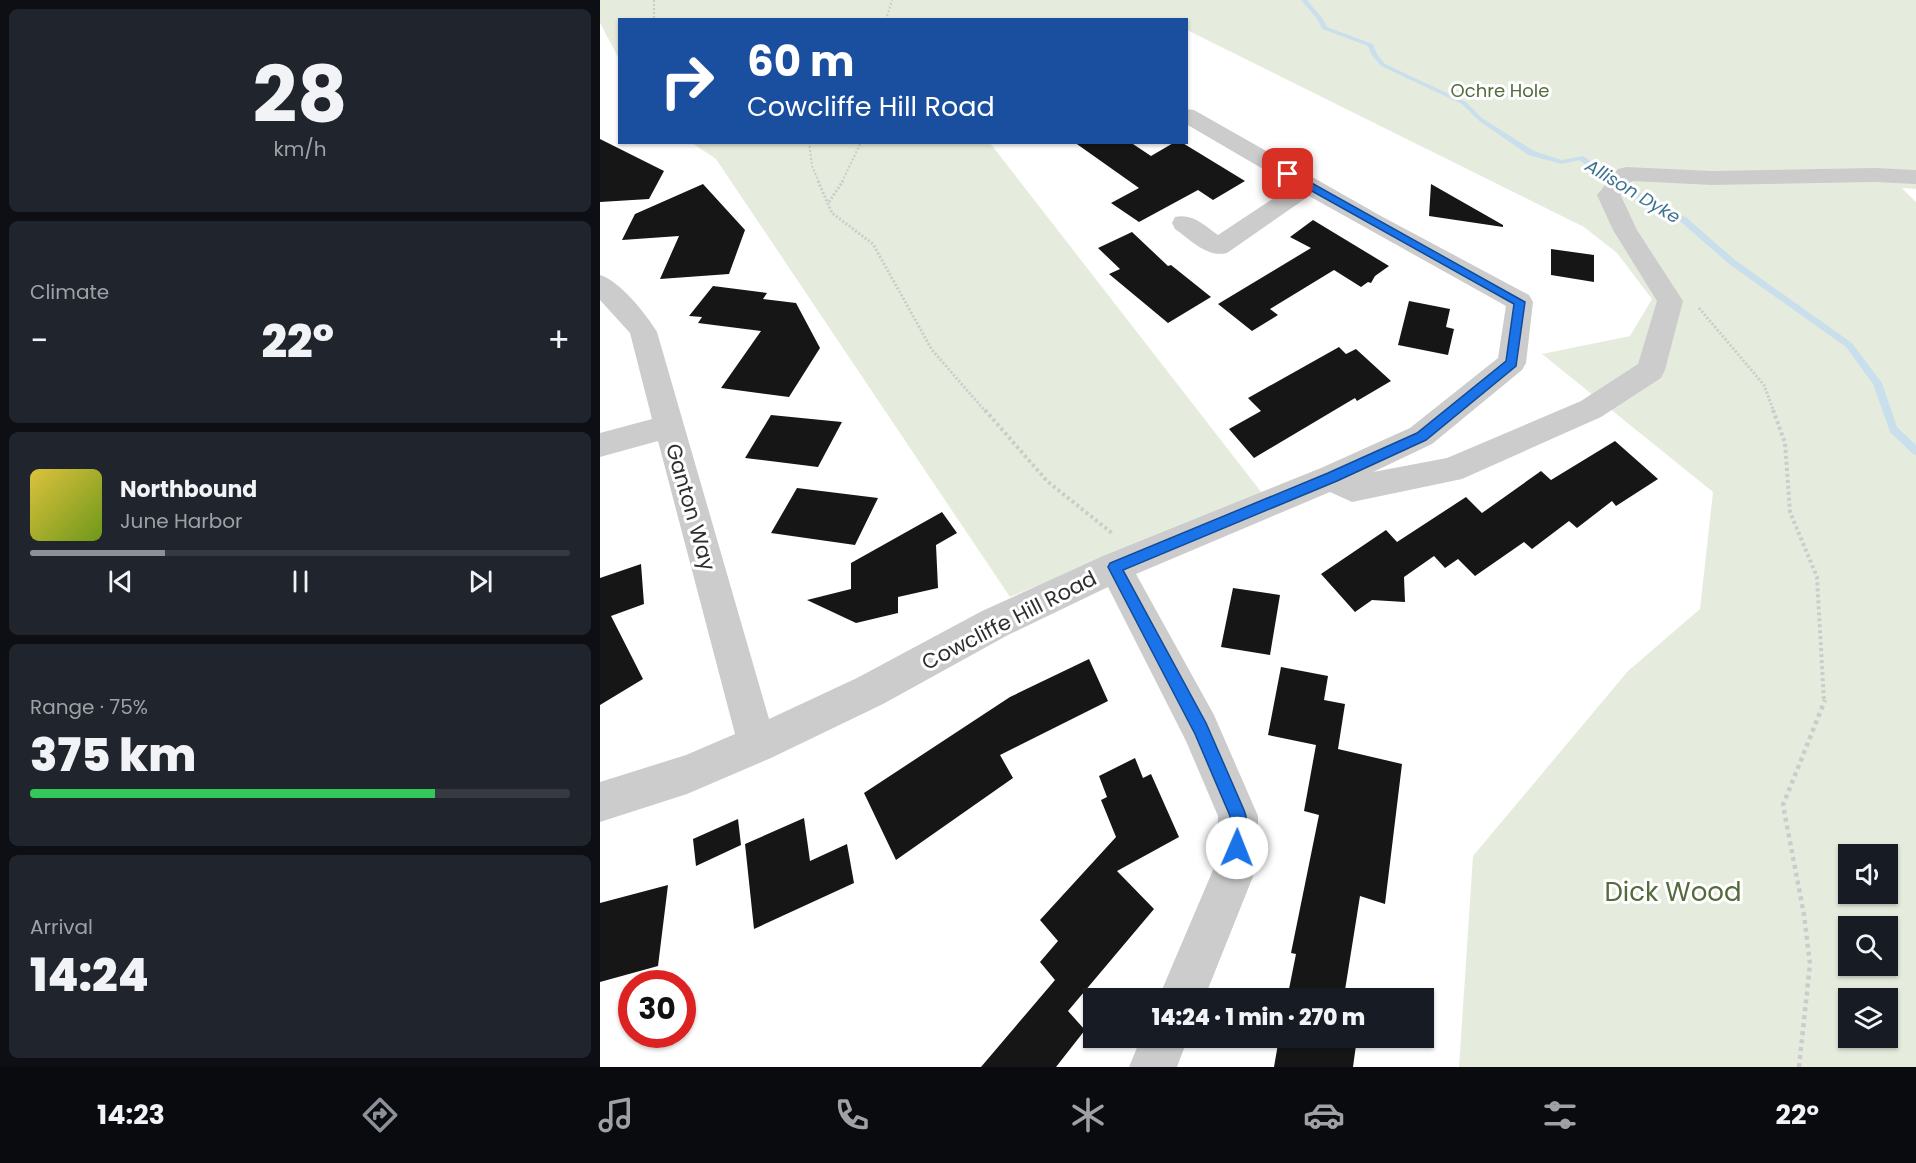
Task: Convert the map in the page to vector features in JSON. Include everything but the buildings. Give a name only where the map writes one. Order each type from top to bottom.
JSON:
[{"type":"street","points":[[1184,223],[1225,253],[1308,186],[1188,116]]},
{"type":"street","points":[[1332,477],[1352,489],[1451,470],[1591,409],[1651,370],[1681,301],[1626,230],[1609,195],[1626,174],[1712,178],[1875,175],[1916,177]]},
{"type":"street","name":"Cowcliffe Hill Road","points":[[600,802],[687,774],[870,691],[1117,553],[1332,477],[1421,436],[1512,363],[1520,302],[1308,186]]},
{"type":"street","name":"Ganton Way","points":[[600,284],[643,332],[757,744]]},
{"type":"street","points":[[600,445],[668,426]]},
{"type":"street","points":[[1117,553],[1200,728],[1238,816],[1237,864],[1186,988]]},
{"type":"street","points":[[1153,1067],[1161,1048]]},
{"type":"path","points":[[654,0],[654,18]]},
{"type":"path","points":[[887,18],[892,0]]},
{"type":"path","points":[[809,144],[812,166],[832,213],[873,244],[932,350],[1047,481],[1117,553]]},
{"type":"path","points":[[828,203],[848,173],[860,144]]},
{"type":"path","points":[[1681,301],[1764,385],[1785,443],[1790,512],[1817,577],[1825,699],[1800,767],[1782,805],[1804,915],[1810,964],[1799,1067]]},
{"type":"green space","name":"Dick Wood","points":[[600,0],[1916,0],[1916,189],[1902,188],[1916,202],[1916,1067],[1459,1067],[1473,856],[1628,671],[1700,609],[1713,492],[1542,354],[1630,336],[1652,299],[1617,253],[1584,227],[1188,30],[1188,18],[618,18],[618,57],[600,23]]},
{"type":"green space","points":[[694,144],[991,144],[1262,493],[1010,597],[716,159]]},
{"type":"waterway","name":"Allison Dyke","points":[[1304,0],[1321,20],[1324,28],[1371,45],[1374,54],[1383,65],[1464,103],[1480,119],[1531,153],[1562,162],[1580,158],[1618,184],[1684,220],[1732,262],[1849,345],[1877,383],[1893,429],[1916,451]]},
{"type":"route","points":[[1237,848],[1238,816],[1200,728],[1115,567],[1332,477],[1421,436],[1512,363],[1520,302],[1288,174]]},
{"type":"park label","name":"Ochre Hole","points":[[1500,90]]}]
